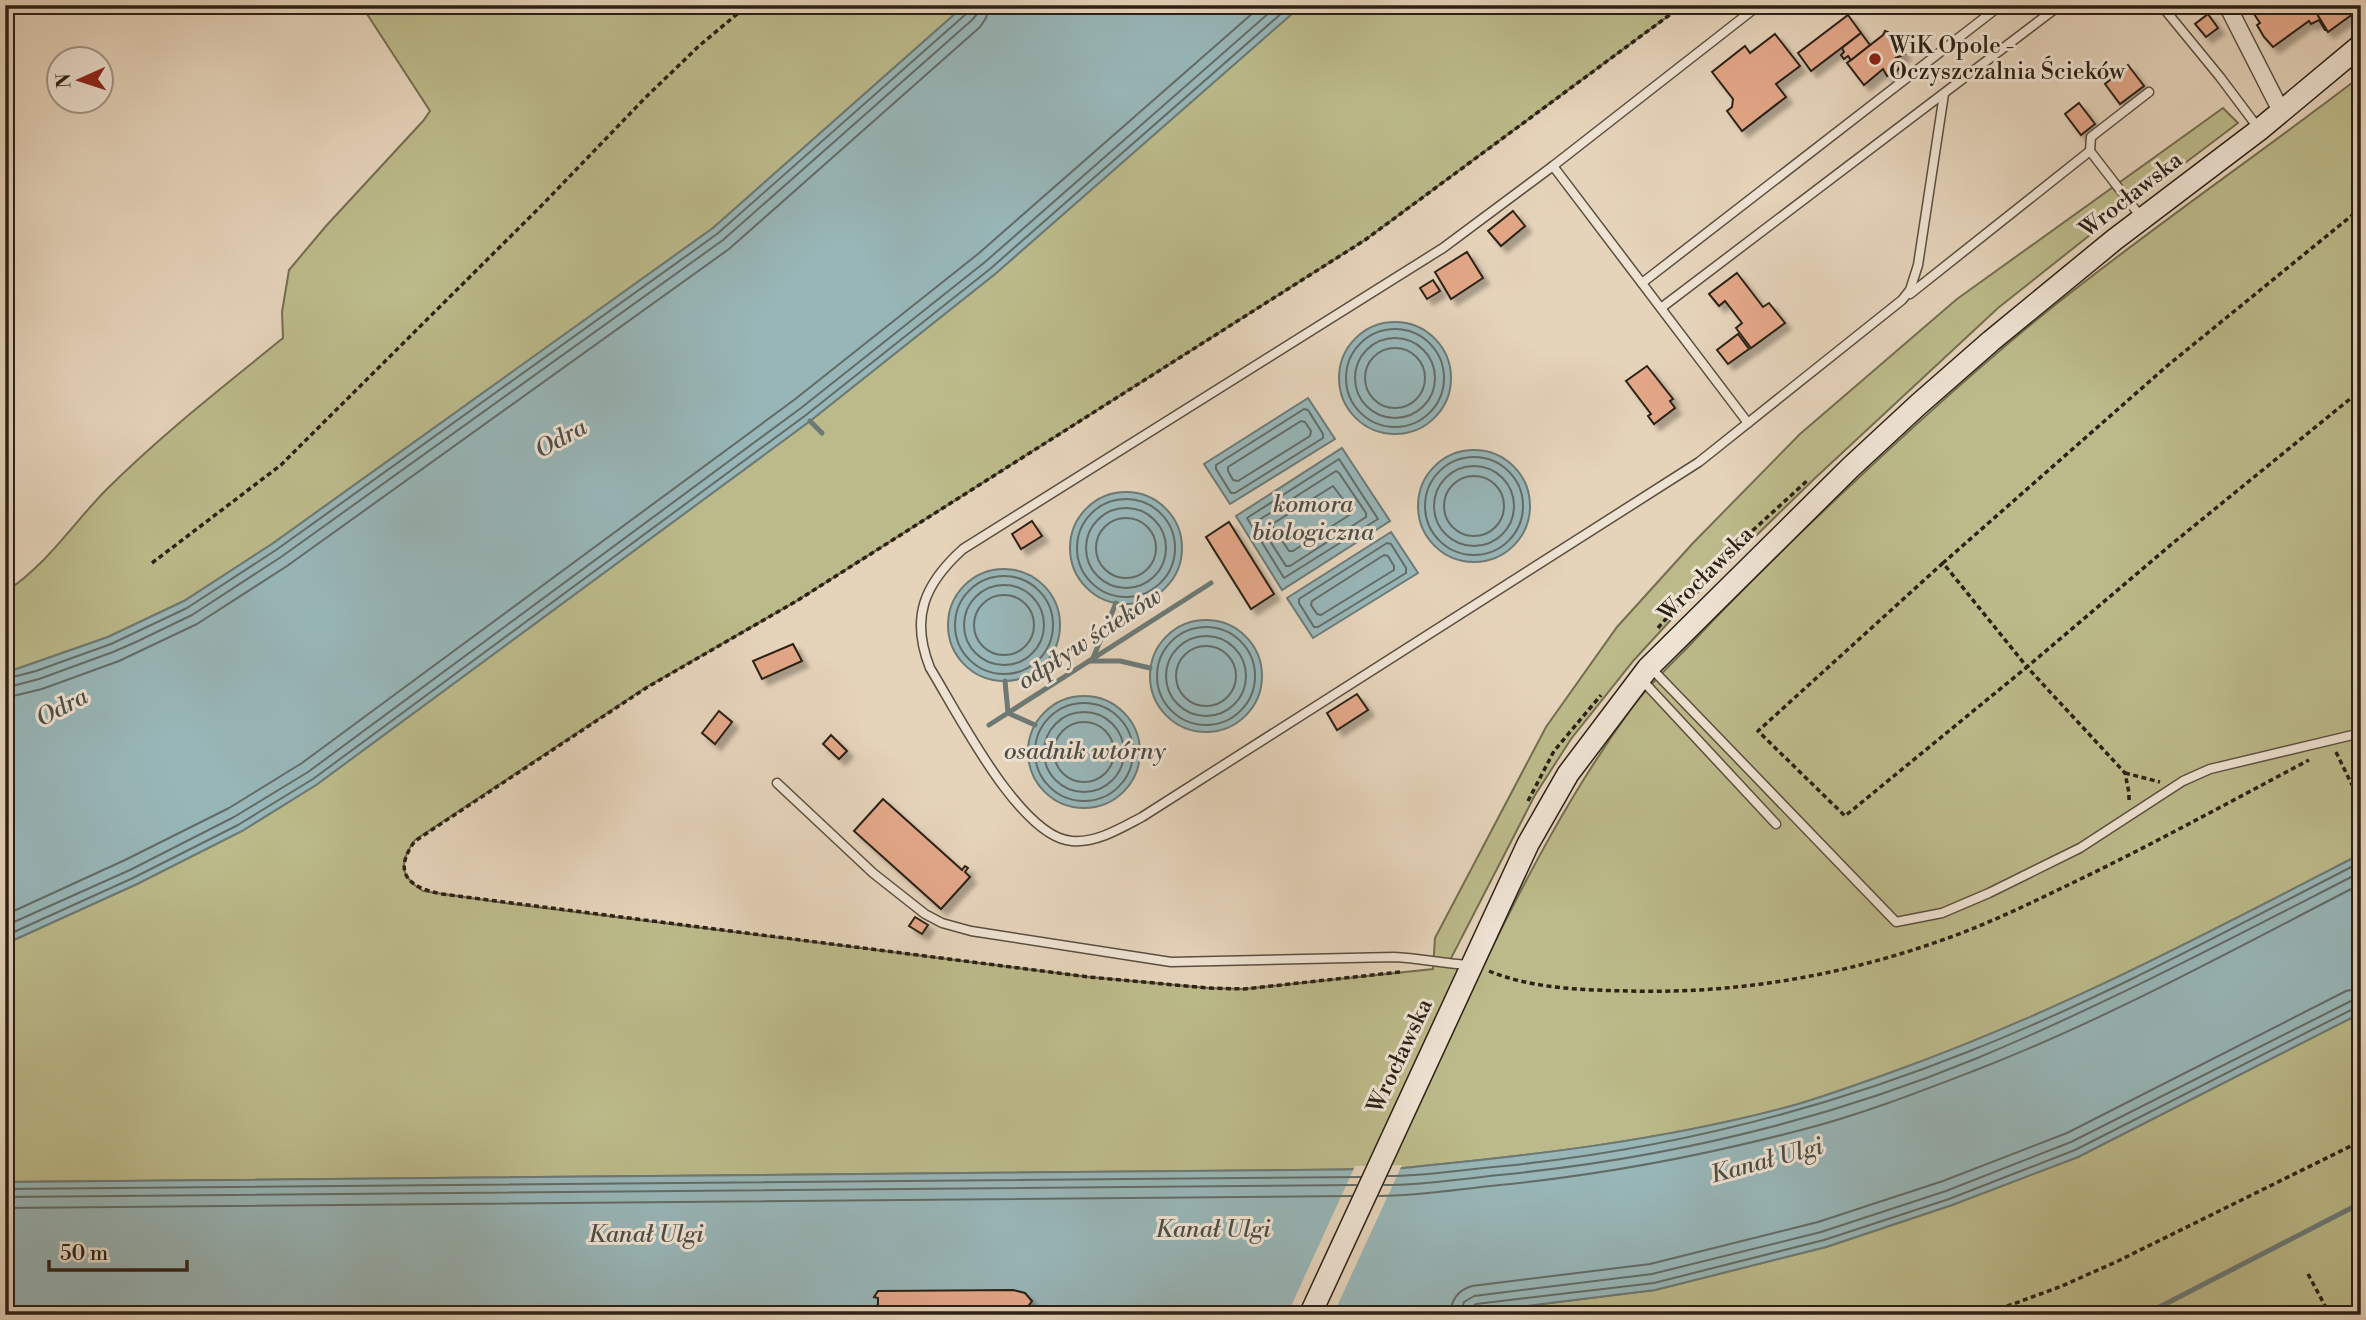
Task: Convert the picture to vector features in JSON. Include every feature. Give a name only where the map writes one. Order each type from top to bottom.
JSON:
[{"type":"main road","name":"Wrocławska","points":[[1310,1315],[1528,844],[1568,774],[1645,672],[1841,477],[1919,404],[1991,341],[2259,130],[2361,45]]},
{"type":"street","points":[[2227,5],[2281,111]]},
{"type":"lane","points":[[1759,5],[1443,248],[962,549],[948,562],[936,578],[922,607],[920,620],[923,650],[930,667],[1012,799],[1039,827],[1054,836],[1072,841],[1108,834],[1142,817],[1639,502],[1699,462],[2090,151]]},
{"type":"lane","points":[[1642,284],[2001,5]]},
{"type":"lane","points":[[1661,308],[2060,5]]},
{"type":"lane","points":[[2161,5],[2259,130]]},
{"type":"lane","points":[[2143,219],[2090,151],[2091,137],[2149,92]]},
{"type":"lane","points":[[1902,300],[1910,290],[1918,265],[1944,93]]},
{"type":"lane","points":[[1553,166],[1748,423]]},
{"type":"lane","points":[[1645,672],[1896,922],[1942,913],[1989,893],[2080,848],[2183,781],[2210,769],[2361,733]]},
{"type":"lane","points":[[1645,672],[1776,824]]},
{"type":"lane","points":[[777,783],[873,873],[925,914],[942,923],[961,928],[1171,962],[1394,957],[1470,965]]},
{"type":"path","points":[[152,563],[281,465],[645,98],[700,45],[748,5]]},
{"type":"path","points":[[1408,971],[1244,989],[1127,982],[423,891],[414,886],[406,876],[403,864],[406,853],[415,841],[646,688],[795,602],[1366,240],[1683,5]]},
{"type":"path","points":[[2361,208],[2167,366],[1943,563],[1758,731],[1845,816],[2361,390]]},
{"type":"path","points":[[1943,563],[2027,667],[2125,773],[2129,793],[2127,816]]},
{"type":"path","points":[[2333,747],[2352,785]]},
{"type":"path","points":[[2125,773],[2164,783],[2183,781]]},
{"type":"path","points":[[1983,1315],[2062,1286],[2118,1261],[2361,1141]]},
{"type":"path","points":[[2308,1275],[2330,1315]]},
{"type":"shaded area","points":[[377,5],[965,5],[713,228],[272,544],[184,601],[108,637],[5,673],[5,592],[34,569],[107,489],[149,449],[283,338],[282,312],[289,270],[430,111],[365,11]]},
{"type":"shaded area","points":[[1302,5],[1683,5],[1365,240],[795,602],[645,688],[415,840],[404,862],[409,880],[423,891],[505,903],[1089,977],[1208,988],[1244,989],[1433,969],[1435,938],[1546,727],[1617,627],[1693,543],[1800,434],[1957,299],[2223,108],[2238,123],[1998,308],[1813,480],[1679,611],[1634,660],[1571,739],[1535,795],[1447,966],[1482,968],[1551,835],[1609,740],[1651,685],[1754,579],[1888,450],[2017,336],[2127,250],[2361,76],[2361,854],[2073,998],[1955,1048],[1795,1105],[1745,1118],[1595,1146],[1393,1169],[5,1182],[5,944],[137,884],[242,831],[316,785],[810,421],[995,274]]},
{"type":"shaded area","points":[[2361,1013],[2361,1315],[1429,1315],[1655,1290],[1826,1247],[1952,1205],[2078,1157]]},
{"type":"water","name":"Odra","points":[[965,5],[1302,5],[995,274],[810,421],[316,785],[242,831],[137,884],[5,944],[5,673],[108,637],[184,601],[272,544],[713,228]]},
{"type":"water","points":[[1395,322],[1416,326],[1435,338],[1447,357],[1451,378],[1447,399],[1435,418],[1416,430],[1395,434],[1374,430],[1355,418],[1343,399],[1339,378],[1343,357],[1355,338],[1374,326]]},
{"type":"water","name":"komora biologiczna","points":[[1308,398],[1335,439],[1230,504],[1204,464]]},
{"type":"water","name":"komora biologiczna","points":[[1342,448],[1390,521],[1282,590],[1236,516]]},
{"type":"water","points":[[1474,450],[1495,454],[1514,466],[1526,485],[1530,506],[1526,527],[1514,546],[1495,558],[1474,562],[1453,558],[1434,546],[1422,527],[1418,506],[1422,485],[1434,466],[1453,454]]},
{"type":"water","points":[[1126,492],[1147,496],[1166,508],[1178,527],[1182,548],[1178,569],[1166,588],[1147,600],[1126,604],[1105,600],[1086,588],[1074,569],[1070,548],[1074,527],[1086,508],[1105,496]]},
{"type":"water","name":"komora biologiczna","points":[[1391,532],[1418,573],[1313,638],[1287,598]]},
{"type":"water","name":"osadnik wtórny","points":[[1004,569],[1025,573],[1044,585],[1056,604],[1060,625],[1056,646],[1044,665],[1025,677],[1004,681],[983,677],[964,665],[952,646],[948,625],[952,604],[964,585],[983,573]]},
{"type":"water","name":"osadnik wtórny","points":[[1206,620],[1227,624],[1246,636],[1258,655],[1262,676],[1258,697],[1246,716],[1227,728],[1206,732],[1185,728],[1166,716],[1154,697],[1150,676],[1154,655],[1166,636],[1185,624]]},
{"type":"water","name":"osadnik wtórny","points":[[1084,696],[1105,700],[1124,712],[1136,731],[1140,752],[1136,773],[1124,792],[1105,804],[1084,808],[1063,804],[1044,792],[1032,773],[1028,752],[1032,731],[1044,712],[1063,700]]},
{"type":"water","name":"Kanał Ulgi","points":[[2361,854],[2361,1013],[2078,1157],[1952,1205],[1826,1247],[1655,1290],[1429,1315],[5,1315],[5,1182],[1393,1169],[1545,1153],[1645,1138],[1745,1118],[1808,1101],[1955,1048],[2073,998]]},
{"type":"pier","points":[[1402,1165],[1333,1315],[1287,1315],[1355,1166]]},
{"type":"building","points":[[2267,5],[2274,5],[2276,9],[2281,5],[2313,5],[2326,30],[2319,20],[2311,24],[2309,21],[2273,47],[2257,25],[2260,23],[2254,14]]},
{"type":"building","points":[[2319,5],[2361,5],[2361,8],[2328,32],[2314,9]]},
{"type":"building","points":[[2208,14],[2218,28],[2206,37],[2195,24]]},
{"type":"building","points":[[1848,15],[1861,33],[1811,71],[1798,53]]},
{"type":"building","name":"WiK Opole - Oczyszczalnia Ścieków","points":[[1885,31],[1905,54],[1896,58],[1901,66],[1887,76],[1883,69],[1864,85],[1847,63]]},
{"type":"building","points":[[1861,33],[1870,45],[1851,60],[1848,56],[1844,59],[1841,55],[1844,52],[1842,48]]},
{"type":"building","points":[[1775,34],[1800,66],[1776,84],[1786,97],[1742,131],[1727,111],[1732,107],[1733,99],[1712,72],[1745,46],[1750,53]]},
{"type":"building","points":[[2128,65],[2144,86],[2120,104],[2105,84]]},
{"type":"building","points":[[2079,103],[2095,124],[2081,135],[2065,114]]},
{"type":"building","points":[[1513,211],[1525,226],[1501,246],[1488,231]]},
{"type":"building","points":[[1467,252],[1483,278],[1451,299],[1435,272]]},
{"type":"building","points":[[1737,273],[1763,307],[1769,303],[1785,323],[1751,348],[1736,328],[1742,323],[1725,301],[1719,306],[1709,294]]},
{"type":"building","points":[[1433,280],[1440,291],[1427,299],[1420,288]]},
{"type":"building","points":[[1738,334],[1749,349],[1728,364],[1717,350]]},
{"type":"building","points":[[1647,366],[1673,399],[1670,401],[1675,408],[1654,424],[1648,416],[1651,414],[1626,381]]},
{"type":"building","points":[[1032,521],[1042,536],[1021,549],[1012,534]]},
{"type":"building","points":[[1229,522],[1274,594],[1251,609],[1206,537]]},
{"type":"building","points":[[793,644],[802,661],[762,679],[753,661]]},
{"type":"building","points":[[1357,694],[1368,710],[1337,730],[1327,713]]},
{"type":"building","points":[[719,711],[732,722],[715,744],[702,733]]},
{"type":"building","points":[[831,735],[847,751],[839,759],[823,744]]},
{"type":"building","points":[[883,799],[962,870],[965,866],[968,868],[965,872],[970,877],[941,909],[854,831]]},
{"type":"building","points":[[915,917],[928,925],[922,934],[909,926]]},
{"type":"building","points":[[1013,1290],[1025,1293],[1032,1301],[1026,1309],[880,1312],[874,1307],[878,1305],[878,1298],[874,1297],[878,1291]]},
{"type":"waterway","name":"odpływ ścieków","points":[[810,421],[822,433]]},
{"type":"waterway","name":"odpływ ścieków","points":[[989,725],[1211,583]]},
{"type":"waterway","points":[[1093,658],[1116,603]]},
{"type":"waterway","points":[[1089,661],[1120,661],[1150,668]]},
{"type":"waterway","name":"odpływ ścieków","points":[[1005,681],[1008,713],[1035,725]]},
{"type":"waterway","points":[[2144,1315],[2361,1203]]},
{"type":"place","name":"WiK Opole - Oczyszczalnia Ścieków","points":[[1875,59]]}]
